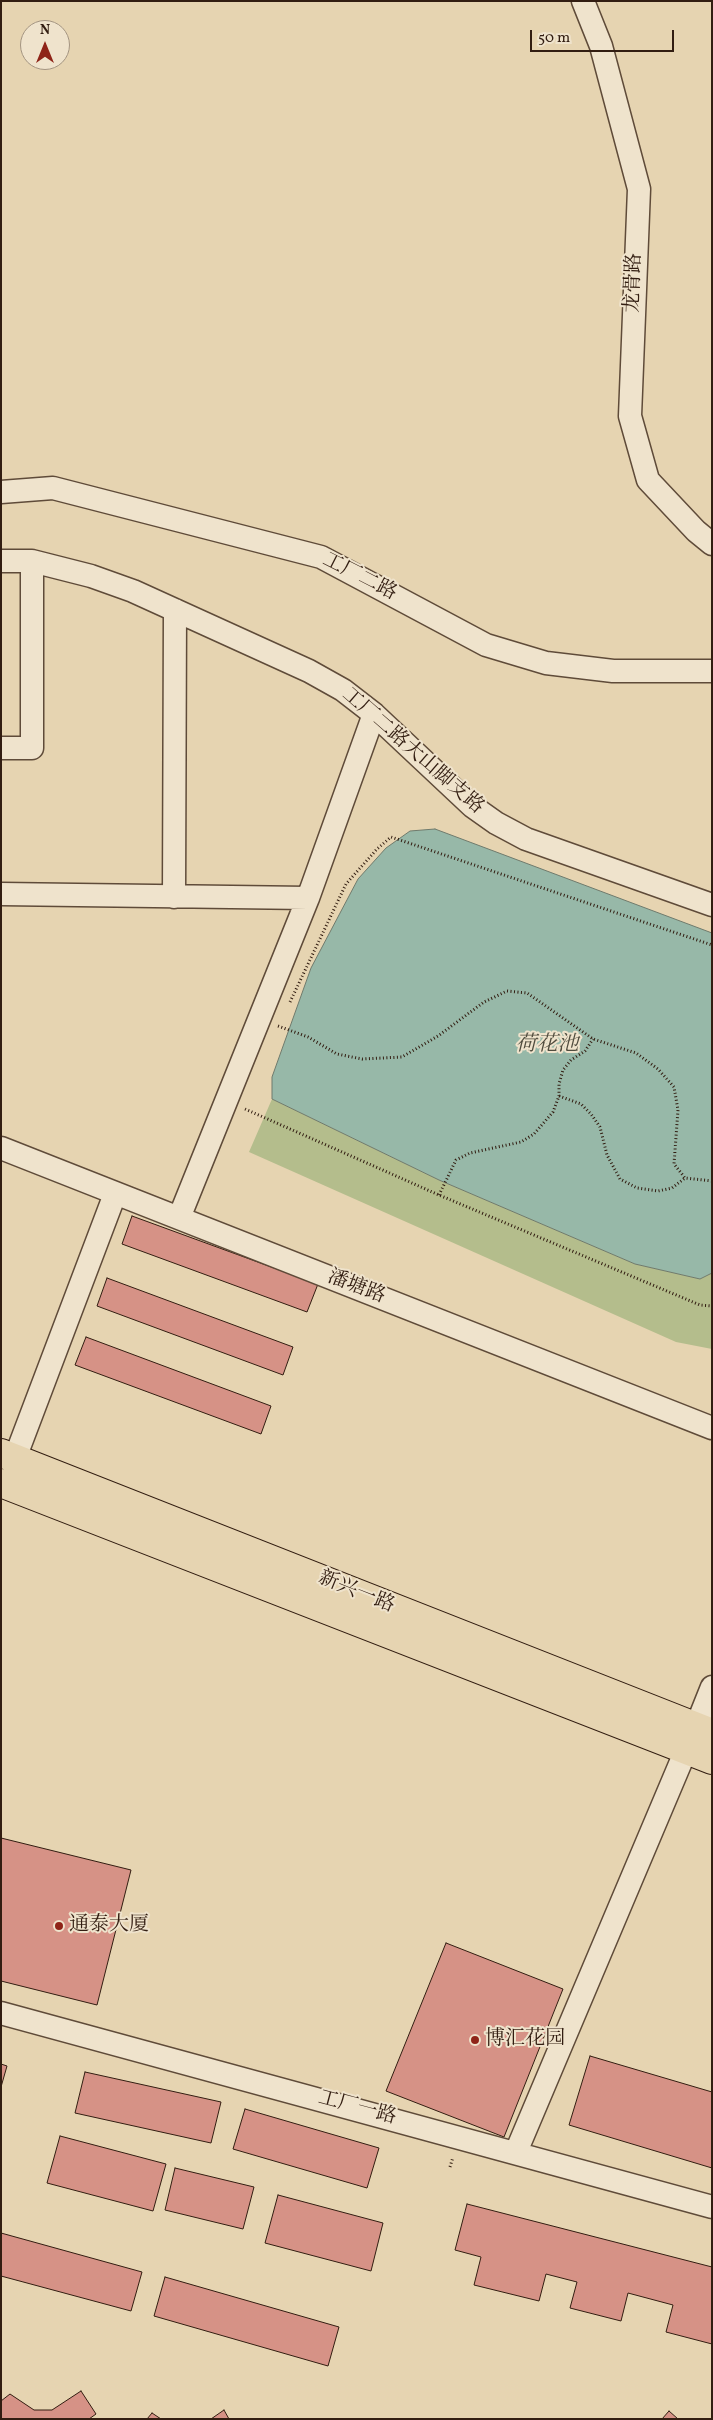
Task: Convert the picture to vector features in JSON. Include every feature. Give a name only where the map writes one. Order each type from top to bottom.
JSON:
[{"type":"main road","name":"新兴一路","points":[[8,1455],[698,1737],[712,1760]]},
{"type":"main road","name":"新兴一路","points":[[1,1483],[698,1737]]},
{"type":"street","name":"龙骨路","points":[[582,1],[602,46],[639,189],[630,416],[648,480],[696,531],[712,544]]},
{"type":"street","name":"工厂二路","points":[[1,492],[53,488],[321,557],[486,645],[546,663],[614,671],[712,671]]},
{"type":"street","name":"工厂二路大山脚支路","points":[[1,561],[32,561],[78,572],[133,592],[309,671],[342,690],[374,714],[472,806],[496,823],[526,839],[712,905]]},
{"type":"street","points":[[1,748],[32,748],[32,561]]},
{"type":"street","points":[[174,897],[175,610]]},
{"type":"street","points":[[179,1218],[308,898],[374,714]]},
{"type":"street","points":[[1,894],[308,898]]},
{"type":"street","name":"潘塘路","points":[[1,1148],[712,1428]]},
{"type":"street","points":[[8,1455],[116,1194]]},
{"type":"street","points":[[516,2152],[698,1737],[712,1687]]},
{"type":"street","name":"工厂一路","points":[[1,2013],[712,2207]]},
{"type":"path","points":[[287,1009],[346,884],[377,849],[391,837],[712,945]]},
{"type":"path","points":[[284,1029],[308,1037],[337,1054],[362,1059],[402,1057],[438,1036],[484,1002],[507,991],[527,993],[593,1039],[636,1053],[658,1069],[674,1087],[678,1110],[674,1164],[685,1178]]},
{"type":"path","points":[[279,1027],[283,1018]]},
{"type":"path","points":[[439,1195],[456,1160],[470,1153],[503,1147],[528,1138],[545,1122],[559,1096],[559,1084],[563,1070],[571,1060],[585,1051],[593,1039]]},
{"type":"path","points":[[559,1096],[581,1104],[592,1114],[600,1128],[607,1155],[620,1179],[637,1188],[658,1191],[672,1188],[685,1178],[712,1181]]},
{"type":"path","points":[[225,1104],[244,1108],[439,1195],[700,1305],[712,1306]]},
{"type":"green space","points":[[272,1099],[439,1180],[635,1264],[700,1279],[712,1273],[712,1349],[676,1342],[249,1152]]},
{"type":"water","name":"荷花池","points":[[435,829],[712,933],[712,1273],[700,1279],[635,1264],[439,1180],[272,1099],[272,1077],[311,968],[358,879],[386,848],[410,831]]},
{"type":"building","points":[[132,1216],[318,1284],[307,1312],[122,1244]]},
{"type":"building","points":[[107,1278],[293,1347],[283,1375],[97,1306]]},
{"type":"building","points":[[86,1337],[271,1406],[261,1434],[75,1365]]},
{"type":"building","name":"通泰大厦","points":[[1,1838],[131,1870],[97,2005],[1,1981]]},
{"type":"building","name":"博汇花园","points":[[446,1943],[563,1989],[504,2137],[386,2091]]},
{"type":"building","points":[[590,2056],[712,2092],[712,2168],[569,2125]]},
{"type":"building","points":[[1,2064],[7,2066],[1,2087]]},
{"type":"building","points":[[85,2072],[221,2102],[211,2143],[75,2113]]},
{"type":"building","points":[[245,2109],[379,2148],[367,2188],[233,2149]]},
{"type":"building","points":[[60,2136],[166,2164],[153,2211],[47,2183]]},
{"type":"building","points":[[175,2168],[254,2187],[243,2229],[165,2210]]},
{"type":"building","points":[[278,2195],[383,2223],[371,2271],[265,2243]]},
{"type":"building","points":[[467,2204],[712,2267],[712,2344],[666,2332],[673,2305],[628,2293],[621,2321],[570,2308],[577,2282],[546,2274],[539,2301],[474,2285],[481,2257],[455,2250]]},
{"type":"building","points":[[1,2233],[142,2272],[131,2311],[1,2276]]},
{"type":"building","points":[[165,2277],[339,2327],[328,2366],[154,2316]]},
{"type":"building","points":[[81,2391],[96,2414],[89,2419],[1,2419],[1,2401],[10,2394],[34,2410],[52,2410]]},
{"type":"building","points":[[224,2410],[229,2419],[211,2419]]},
{"type":"building","points":[[669,2411],[678,2419],[662,2419]]},
{"type":"building","points":[[152,2413],[161,2419],[147,2419]]},
{"type":"place","name":"通泰大厦","points":[[59,1926]]},
{"type":"place","name":"博汇花园","points":[[475,2040]]}]
